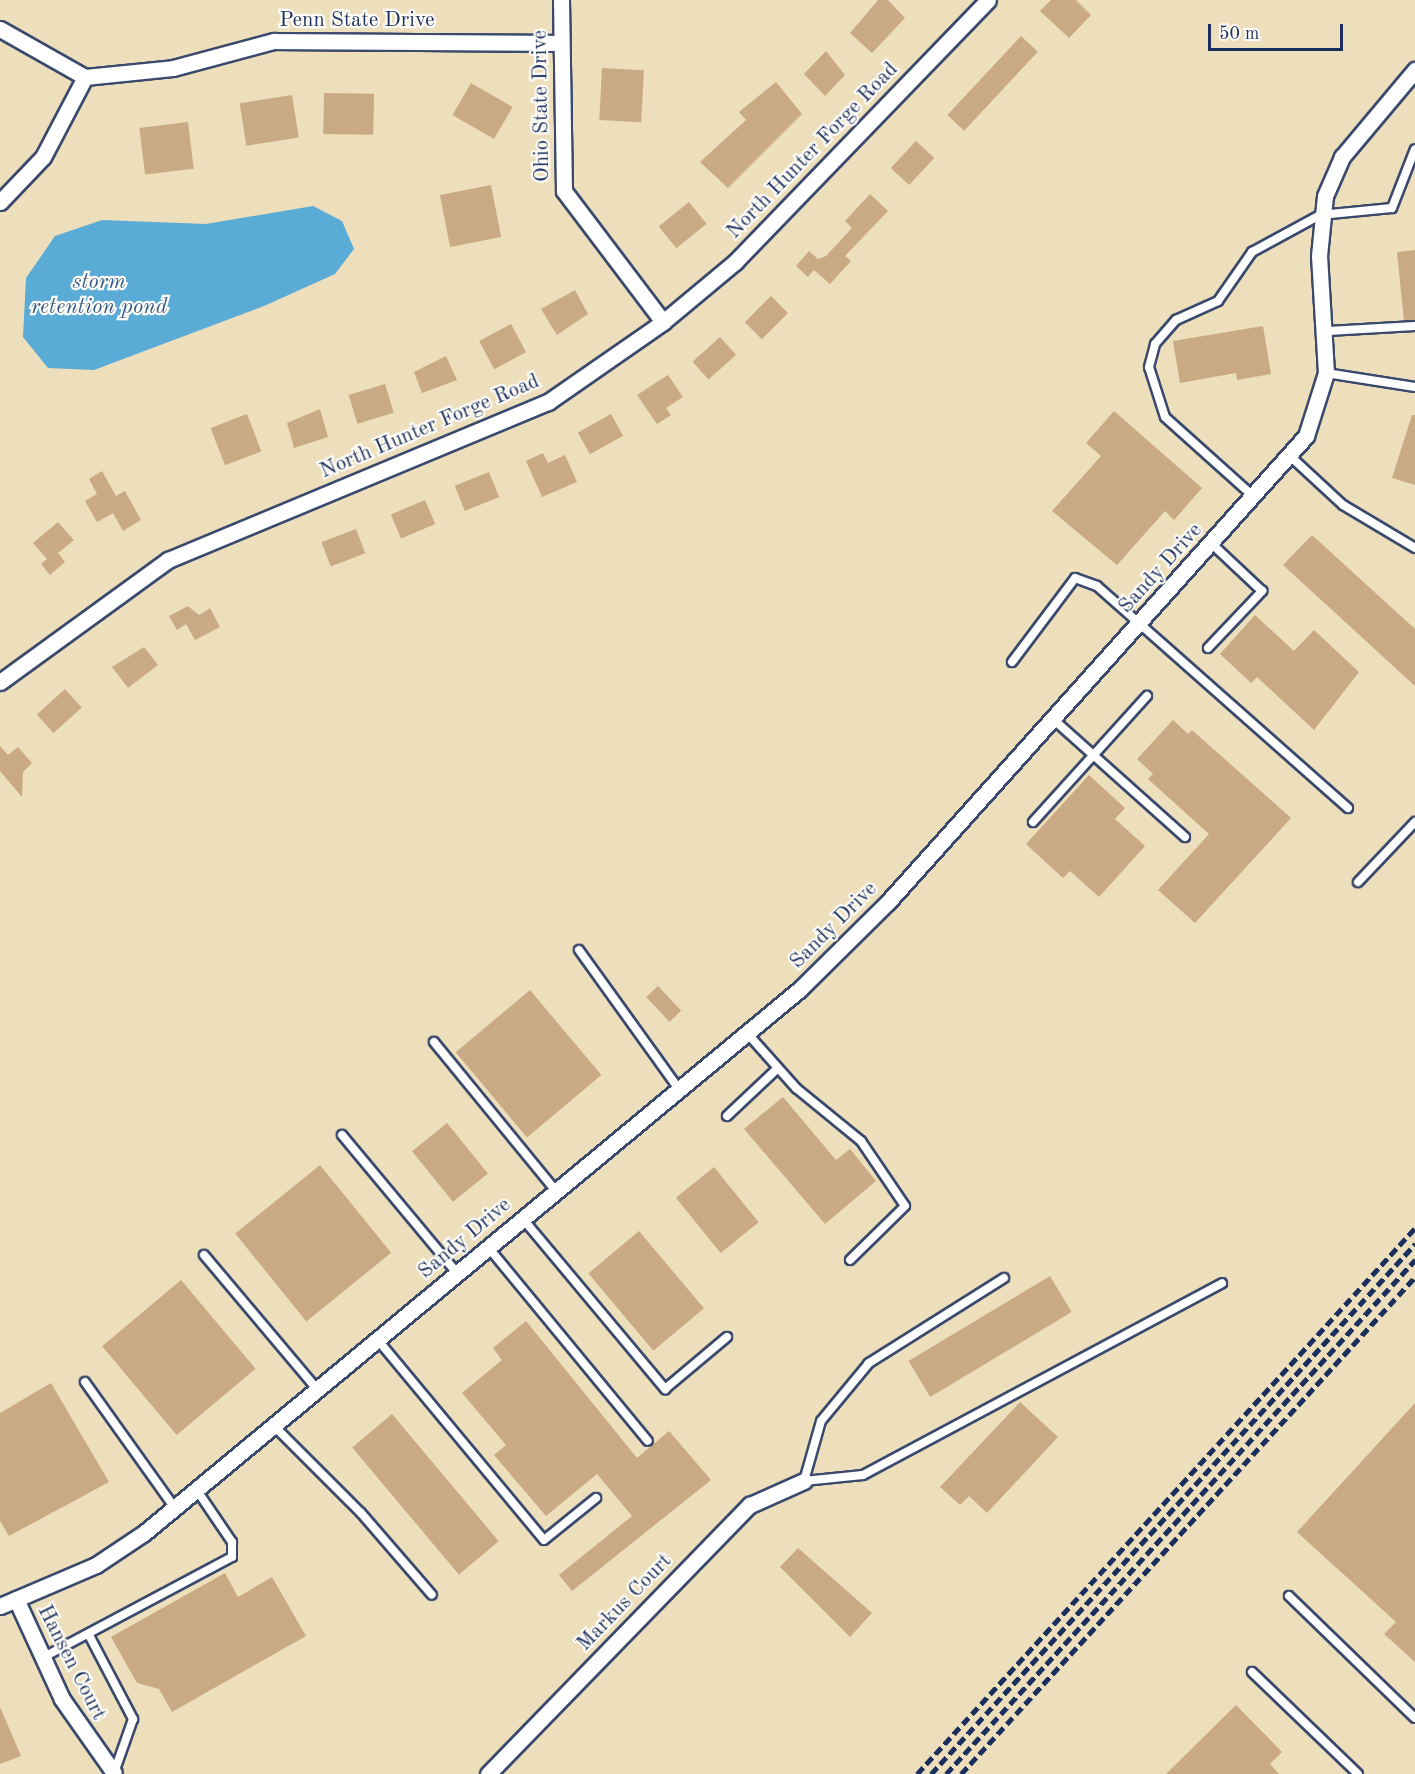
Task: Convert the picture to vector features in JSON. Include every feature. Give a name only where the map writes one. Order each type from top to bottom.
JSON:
[{"type":"street","name":"Ohio State Drive","points":[[561,0],[564,191],[663,322]]},
{"type":"street","name":"North Hunter Forge Road","points":[[0,682],[168,560],[548,402],[663,322],[735,262],[988,0]]},
{"type":"street","points":[[0,29],[85,77],[44,157],[0,202]]},
{"type":"street","name":"Penn State Drive","points":[[85,77],[173,68],[274,41],[561,43]]},
{"type":"street","name":"Sandy Drive","points":[[0,1605],[96,1565],[174,1507],[747,1033],[859,934],[1254,497],[1290,456],[1316,417],[1326,373],[1328,331],[1320,215],[1342,157],[1415,70]]},
{"type":"street","name":"Markus Court","points":[[488,1774],[750,1505],[804,1481]]},
{"type":"street","name":"Hansen Court","points":[[16,1599],[42,1658],[82,1732],[114,1773]]},
{"type":"lane","points":[[1254,497],[1165,417],[1149,367],[1155,344],[1176,320],[1218,302],[1252,252],[1320,215],[1392,208],[1415,150]]},
{"type":"lane","points":[[1328,331],[1415,326]]},
{"type":"lane","points":[[1326,373],[1415,387]]},
{"type":"lane","points":[[1290,456],[1343,506],[1415,548]]},
{"type":"lane","points":[[1209,648],[1262,591],[1212,544]]},
{"type":"lane","points":[[1012,662],[1075,578],[1097,585],[1348,808]]},
{"type":"lane","points":[[1033,822],[1147,696]]},
{"type":"lane","points":[[1053,719],[1185,837]]},
{"type":"lane","points":[[1358,882],[1415,822]]},
{"type":"lane","points":[[579,950],[679,1089]]},
{"type":"lane","points":[[747,1033],[778,1068],[861,1141],[905,1206],[849,1260]]},
{"type":"lane","points":[[434,1042],[556,1191]]},
{"type":"lane","points":[[727,1116],[778,1068]]},
{"type":"lane","points":[[342,1135],[457,1273]]},
{"type":"lane","points":[[523,1219],[666,1389],[727,1337]]},
{"type":"lane","points":[[488,1247],[648,1441]]},
{"type":"lane","points":[[204,1255],[317,1389]]},
{"type":"lane","points":[[1004,1278],[869,1363],[821,1420],[804,1481],[863,1475],[1222,1283]]},
{"type":"lane","points":[[377,1339],[544,1540],[596,1498]]},
{"type":"lane","points":[[85,1382],[174,1507]]},
{"type":"lane","points":[[273,1425],[361,1513],[432,1595]]},
{"type":"lane","points":[[42,1658],[90,1637],[232,1557],[232,1542],[196,1489]]},
{"type":"lane","points":[[1289,1596],[1415,1718]]},
{"type":"lane","points":[[90,1637],[134,1719],[114,1773]]},
{"type":"lane","points":[[1252,1672],[1358,1774]]},
{"type":"water","name":"storm retention pond","points":[[313,206],[342,221],[354,249],[335,274],[264,306],[94,370],[48,368],[23,337],[26,278],[55,236],[102,220],[206,224]]},
{"type":"building","points":[[878,0],[888,0],[905,18],[872,53],[850,33]]},
{"type":"building","points":[[1051,0],[1076,0],[1091,15],[1069,38],[1040,11]]},
{"type":"building","points":[[1021,36],[1038,52],[964,131],[947,115]]},
{"type":"building","points":[[826,51],[845,75],[825,96],[804,74]]},
{"type":"building","points":[[602,68],[644,70],[641,122],[599,120]]},
{"type":"building","points":[[776,82],[802,114],[728,188],[700,162],[746,120],[739,112]]},
{"type":"building","points":[[471,83],[513,107],[494,139],[452,115]]},
{"type":"building","points":[[324,93],[374,94],[373,135],[323,134]]},
{"type":"building","points":[[292,95],[299,137],[246,146],[240,103]]},
{"type":"building","points":[[188,122],[194,169],[145,175],[139,128]]},
{"type":"building","points":[[916,141],[934,158],[909,185],[891,168]]},
{"type":"building","points":[[491,185],[501,237],[450,247],[440,195]]},
{"type":"building","points":[[870,194],[888,211],[845,256],[851,261],[830,284],[814,270],[808,277],[796,266],[809,251],[818,259],[826,256],[852,228],[845,221]]},
{"type":"building","points":[[689,202],[707,224],[676,248],[659,227]]},
{"type":"building","points":[[1415,250],[1415,320],[1404,321],[1397,252]]},
{"type":"building","points":[[575,290],[588,314],[557,335],[541,309]]},
{"type":"building","points":[[771,296],[788,313],[762,339],[745,322]]},
{"type":"building","points":[[511,324],[526,352],[494,369],[479,341]]},
{"type":"building","points":[[1263,326],[1271,374],[1237,380],[1236,373],[1180,383],[1173,341]]},
{"type":"building","points":[[720,337],[736,355],[709,380],[693,362]]},
{"type":"building","points":[[446,356],[457,380],[422,393],[414,372]]},
{"type":"building","points":[[668,375],[683,397],[666,408],[671,415],[657,424],[637,395]]},
{"type":"building","points":[[385,384],[394,413],[357,424],[349,395]]},
{"type":"building","points":[[320,409],[328,437],[294,448],[287,423]]},
{"type":"building","points":[[1114,411],[1202,488],[1174,520],[1165,511],[1117,565],[1052,511],[1101,456],[1086,443]]},
{"type":"building","points":[[247,414],[261,451],[225,465],[211,428]]},
{"type":"building","points":[[611,414],[623,436],[590,454],[578,432]]},
{"type":"building","points":[[1412,415],[1415,415],[1415,485],[1392,478]]},
{"type":"building","points":[[543,453],[548,463],[565,455],[577,482],[542,497],[526,461]]},
{"type":"building","points":[[102,471],[116,496],[125,491],[141,520],[123,531],[113,513],[97,522],[85,501],[97,494],[89,479]]},
{"type":"building","points":[[489,472],[499,497],[465,511],[455,486]]},
{"type":"building","points":[[425,500],[435,524],[401,538],[391,514]]},
{"type":"building","points":[[58,522],[74,540],[58,553],[65,562],[50,575],[41,564],[47,559],[33,543]]},
{"type":"building","points":[[356,529],[365,553],[331,567],[321,542]]},
{"type":"building","points":[[1312,535],[1415,629],[1415,686],[1283,565]]},
{"type":"building","points":[[188,606],[199,615],[210,608],[220,627],[195,640],[186,624],[177,630],[169,616]]},
{"type":"building","points":[[1255,615],[1294,651],[1314,630],[1359,672],[1314,730],[1257,677],[1251,683],[1220,654]]},
{"type":"building","points":[[144,647],[158,665],[128,688],[112,667]]},
{"type":"building","points":[[65,689],[82,708],[53,733],[37,714]]},
{"type":"building","points":[[1173,720],[1188,734],[1192,730],[1291,818],[1195,923],[1158,890],[1209,834],[1148,779],[1153,774],[1137,759]]},
{"type":"building","points":[[0,746],[8,755],[18,747],[32,763],[23,772],[22,797],[0,771]]},
{"type":"building","points":[[1089,775],[1125,808],[1115,819],[1145,846],[1099,897],[1070,871],[1063,878],[1026,844]]},
{"type":"building","points":[[658,986],[681,1011],[669,1022],[646,997]]},
{"type":"building","points":[[530,990],[601,1075],[527,1137],[456,1052]]},
{"type":"building","points":[[783,1097],[836,1160],[850,1149],[876,1181],[825,1224],[744,1129]]},
{"type":"building","points":[[447,1123],[488,1174],[453,1202],[412,1151]]},
{"type":"building","points":[[320,1165],[391,1253],[306,1321],[235,1234]]},
{"type":"building","points":[[714,1167],[759,1222],[721,1253],[676,1198]]},
{"type":"building","points":[[639,1231],[704,1308],[653,1351],[588,1273]]},
{"type":"building","points":[[1050,1276],[1072,1312],[930,1397],[909,1361]]},
{"type":"building","points":[[181,1280],[256,1369],[177,1435],[102,1346]]},
{"type":"building","points":[[526,1321],[637,1458],[669,1431],[711,1480],[572,1591],[559,1575],[632,1516],[597,1474],[546,1516],[494,1455],[506,1445],[462,1393],[502,1360],[493,1348]]},
{"type":"building","points":[[51,1383],[109,1482],[9,1536],[0,1521],[0,1413]]},
{"type":"building","points":[[1020,1402],[1058,1437],[987,1513],[969,1496],[960,1505],[940,1487]]},
{"type":"building","points":[[1415,1403],[1415,1662],[1384,1634],[1396,1622],[1297,1532]]},
{"type":"building","points":[[392,1414],[499,1541],[459,1575],[352,1447]]},
{"type":"building","points":[[798,1548],[872,1613],[850,1637],[780,1567]]},
{"type":"building","points":[[225,1573],[238,1597],[272,1577],[306,1636],[172,1712],[159,1689],[137,1683],[111,1637]]},
{"type":"building","points":[[1236,1705],[1282,1752],[1270,1764],[1279,1774],[1166,1774]]},
{"type":"building","points":[[0,1707],[21,1756],[0,1764]]},
{"type":"railway","points":[[917,1774],[1415,1228]]},
{"type":"railway","points":[[931,1774],[1415,1244]]},
{"type":"railway","points":[[946,1774],[1415,1260]]},
{"type":"railway","points":[[961,1774],[1415,1277]]}]
